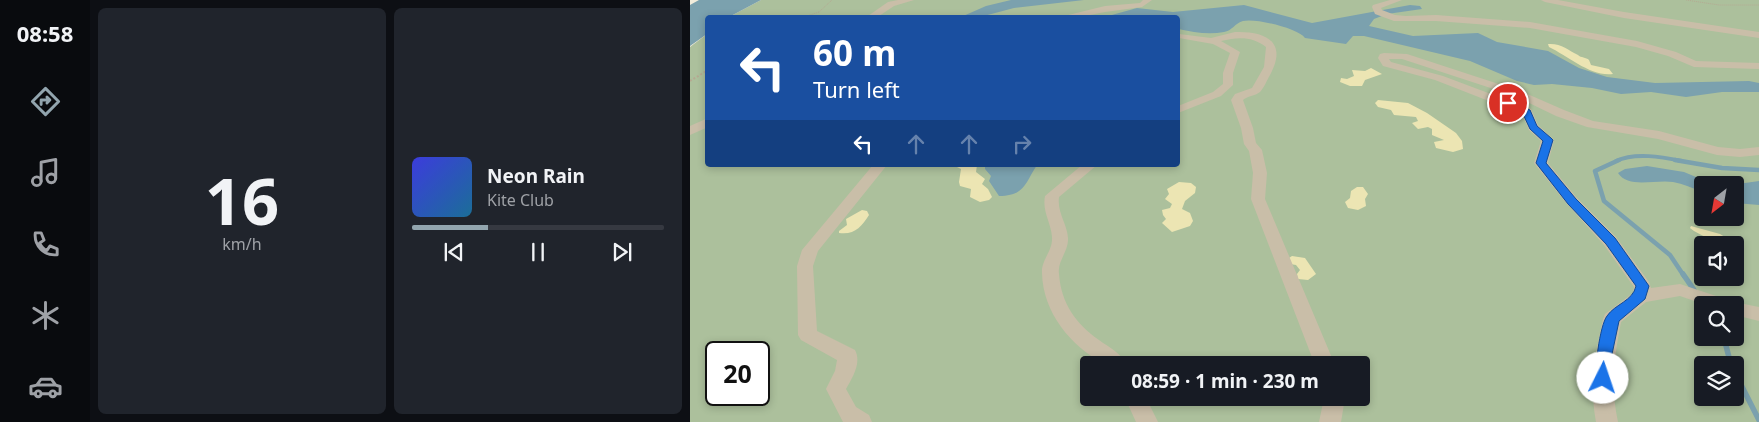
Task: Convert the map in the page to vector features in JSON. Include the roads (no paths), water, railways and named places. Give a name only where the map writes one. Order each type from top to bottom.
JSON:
[{"type":"lane","points":[[874,15],[891,4],[910,0]]},
{"type":"lane","points":[[1075,15],[1105,9],[1142,5],[1148,0]]},
{"type":"lane","points":[[1398,0],[1376,7],[1378,12],[1394,18],[1436,18],[1521,24],[1637,44],[1672,54],[1694,64],[1759,66]]},
{"type":"lane","points":[[1544,0],[1759,35]]},
{"type":"lane","points":[[1212,40],[1233,35],[1245,35],[1256,37],[1270,45],[1272,49],[1269,67],[1259,86],[1256,90],[1239,96],[1237,100],[1247,128],[1250,144],[1255,150],[1260,173],[1258,199],[1321,356]]},
{"type":"lane","points":[[1180,109],[1222,91],[1228,85],[1228,73],[1235,52],[1212,40],[1182,36]]},
{"type":"lane","points":[[1641,296],[1643,286],[1610,241],[1572,201],[1541,163],[1548,140],[1533,127],[1527,112],[1471,89],[1387,64],[1382,58],[1384,56],[1403,56],[1519,94],[1558,112],[1591,124],[1659,135],[1717,151],[1740,153],[1759,151]]},
{"type":"lane","points":[[690,131],[705,124]]},
{"type":"lane","points":[[861,422],[848,414],[836,390],[845,372],[848,356],[808,335],[805,266],[810,250],[878,167]]},
{"type":"lane","points":[[1088,167],[1052,196],[1051,213],[1060,234],[1060,244],[1049,271],[1055,302],[1061,315],[1084,339],[1106,356]]},
{"type":"lane","points":[[1607,422],[1602,397],[1604,359],[1612,319],[1641,296],[1680,290],[1699,296]]},
{"type":"lane","points":[[1744,310],[1759,314]]},
{"type":"lane","points":[[1140,406],[1147,422]]},
{"type":"lane","points":[[1330,422],[1333,406]]},
{"type":"water","points":[[699,0],[761,0],[733,15],[705,15],[705,35],[690,46],[690,5]]},
{"type":"water","points":[[1011,0],[1084,0],[1014,8],[988,15],[966,15],[986,6]]},
{"type":"water","points":[[1244,5],[1312,23],[1410,5],[1420,6],[1422,9],[1387,14],[1374,19],[1369,26],[1413,36],[1478,33],[1497,42],[1548,51],[1579,68],[1607,77],[1655,83],[1749,81],[1759,83],[1759,92],[1722,92],[1686,97],[1651,92],[1621,94],[1592,88],[1552,84],[1534,85],[1517,81],[1470,61],[1364,36],[1353,36],[1346,44],[1305,38],[1301,34],[1285,27],[1249,20],[1238,23],[1227,31],[1206,33],[1180,29],[1180,15],[1112,15],[1137,8],[1173,12]]},
{"type":"water","points":[[1647,166],[1684,172],[1694,176],[1694,189],[1666,181],[1628,181],[1618,173],[1625,169]]},
{"type":"water","points":[[985,167],[1036,167],[1027,183],[1019,191],[1014,194],[999,196],[989,181],[991,176]]},
{"type":"water","points":[[1759,181],[1759,205],[1744,204],[1744,183]]},
{"type":"waterway","points":[[1616,161],[1623,158],[1640,156],[1682,161]]},
{"type":"waterway","points":[[1619,160],[1595,171],[1604,201],[1670,255],[1684,276]]},
{"type":"waterway","points":[[1675,160],[1722,168],[1759,170]]},
{"type":"waterway","points":[[1683,274],[1694,290]]},
{"type":"waterway","points":[[1726,346],[1729,356]]},
{"type":"waterway","points":[[1744,391],[1759,420]]}]
